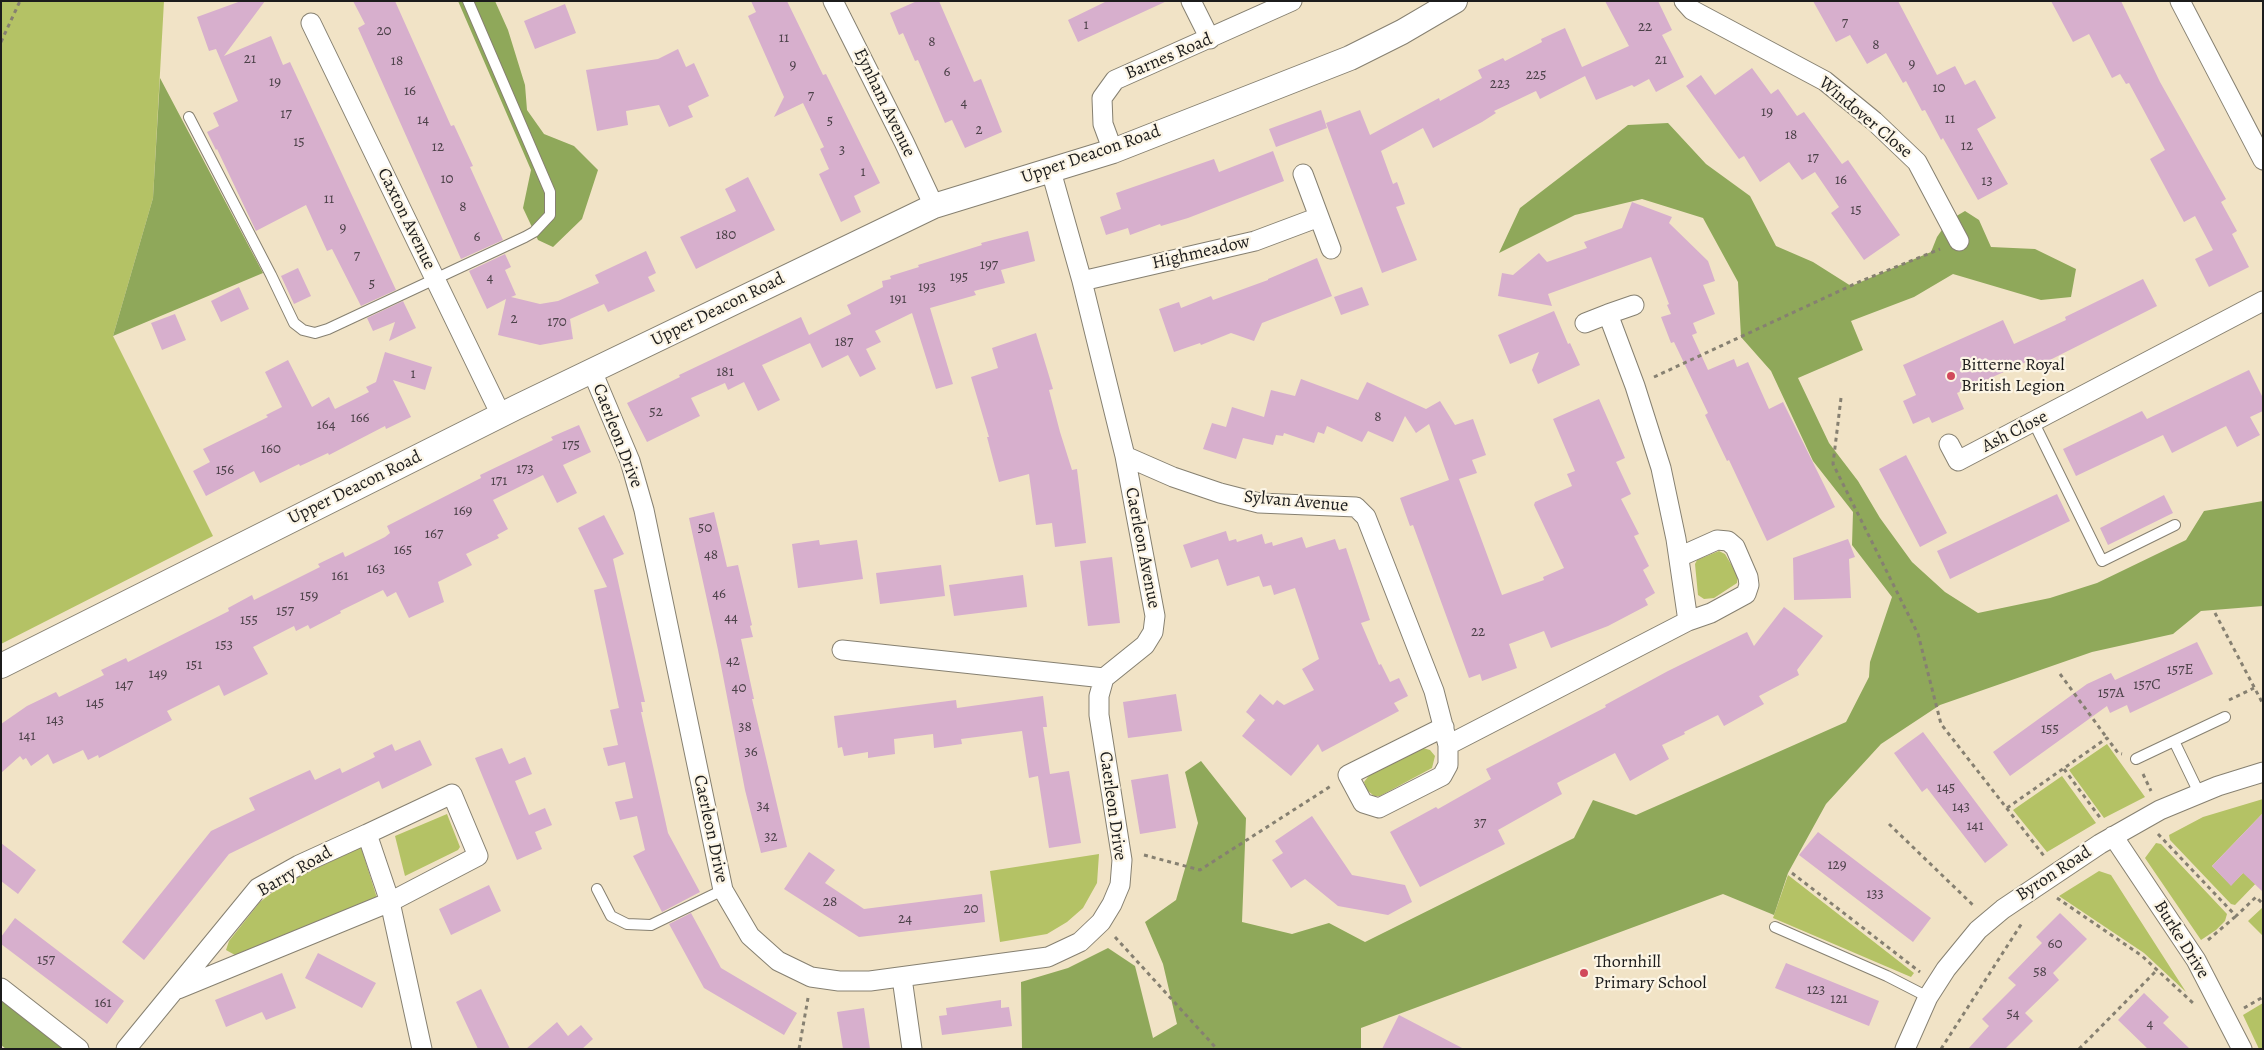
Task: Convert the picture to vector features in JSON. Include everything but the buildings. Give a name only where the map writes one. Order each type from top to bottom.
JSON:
[{"type":"street","name":"Eynham Avenue","points":[[833,1],[934,206]]},
{"type":"street","points":[[1191,1],[1210,39]]},
{"type":"street","name":"Barnes Road","points":[[1113,151],[1103,124],[1102,98],[1115,80],[1292,1]]},
{"type":"street","name":"Upper Deacon Road","points":[[1,666],[501,415],[934,206],[1113,151],[1350,58],[1402,32],[1455,1]]},
{"type":"street","name":"Windover Close","points":[[1684,1],[1692,10],[1825,81],[1874,121],[1917,162],[1959,241]]},
{"type":"street","points":[[2180,1],[2263,160]]},
{"type":"street","name":"Caxton Avenue","points":[[311,23],[501,415]]},
{"type":"street","name":"Caerleon Avenue","points":[[1051,171],[1082,281],[1125,456],[1155,616],[1154,632],[1145,645],[1104,678]]},
{"type":"street","points":[[1303,174],[1331,249]]},
{"type":"street","name":"Highmeadow","points":[[1082,281],[1255,241],[1319,217]]},
{"type":"street","name":"Ash Close","points":[[1949,444],[1958,461],[2034,423],[2263,301]]},
{"type":"street","points":[[1585,322],[1634,305]]},
{"type":"street","points":[[1608,314],[1635,386],[1658,456],[1679,557],[1688,621]]},
{"type":"street","name":"Caerleon Drive","points":[[592,371],[630,461],[644,510],[723,890],[750,936],[778,961],[811,977],[839,981],[870,981],[1048,957],[1080,942],[1101,922],[1112,904],[1120,885],[1122,860],[1099,715],[1098,696],[1104,678]]},
{"type":"street","name":"Sylvan Avenue","points":[[1125,456],[1173,477],[1220,494],[1259,503],[1356,507],[1366,517],[1434,691],[1446,736],[1448,765],[1442,776],[1379,808],[1363,803],[1348,775]]},
{"type":"street","points":[[1348,775],[1446,736],[1688,621],[1711,614],[1746,594],[1749,586],[1748,577],[1735,547],[1728,541],[1717,540],[1679,557]]},
{"type":"street","points":[[842,650],[1104,678]]},
{"type":"street","name":"Byron Road","points":[[1905,1049],[1932,991],[1961,949],[1989,920],[2056,872],[2113,836],[2160,810],[2199,793],[2263,772]]},
{"type":"street","name":"Barry Road","points":[[126,1049],[258,888],[299,865],[452,794],[478,856],[390,902],[175,990]]},
{"type":"street","points":[[367,834],[390,902],[422,1049]]},
{"type":"street","name":"Burke Drive","points":[[2113,836],[2190,951],[2227,1017],[2242,1049]]},
{"type":"street","points":[[902,978],[912,1049]]},
{"type":"street","points":[[1,988],[79,1049]]},
{"type":"lane","points":[[189,117],[272,274],[294,323],[303,330],[315,333],[328,329],[534,232],[550,214],[550,192],[468,1]]},
{"type":"lane","points":[[2034,423],[2102,561],[2175,525]]},
{"type":"lane","points":[[2136,759],[2225,717]]},
{"type":"lane","points":[[2174,741],[2199,793]]},
{"type":"lane","points":[[597,889],[611,916],[627,924],[651,925],[723,890]]},
{"type":"lane","points":[[1775,927],[1887,976],[1932,991]]},
{"type":"path","points":[[1,42],[20,1]]},
{"type":"path","points":[[1635,386],[1861,281],[1959,241]]},
{"type":"path","points":[[1841,398],[1832,464],[1918,634],[1941,724],[2056,872]]},
{"type":"path","points":[[2214,613],[2263,704]]},
{"type":"path","points":[[2060,674],[2118,753],[2136,759],[2160,810]]},
{"type":"path","points":[[2007,808],[2107,738]]},
{"type":"path","points":[[2064,769],[2113,836]]},
{"type":"path","points":[[1120,849],[1200,870],[1348,775]]},
{"type":"path","points":[[2144,819],[2236,916]]},
{"type":"path","points":[[1890,824],[1989,920]]},
{"type":"path","points":[[1792,873],[1932,991]]},
{"type":"path","points":[[2040,883],[2044,889],[2142,956],[2206,1016],[2227,1017]]},
{"type":"path","points":[[2190,951],[2217,934],[2256,897],[2263,904]]},
{"type":"path","points":[[1941,1049],[2025,919]]},
{"type":"path","points":[[1101,922],[1217,1049]]},
{"type":"path","points":[[2079,1049],[2157,970]]},
{"type":"path","points":[[798,1049],[811,977]]},
{"type":"green space","points":[[1,1],[164,1],[153,198],[113,336],[213,536],[1,644]]},
{"type":"green space","points":[[458,1],[495,1],[508,30],[525,85],[527,110],[544,134],[574,146],[598,170],[582,219],[553,247],[538,240],[523,208],[531,170]]},
{"type":"green space","points":[[160,78],[263,273],[113,336],[153,198]]},
{"type":"green space","points":[[1668,123],[1706,164],[1750,196],[1776,246],[1813,262],[1851,286],[1931,252],[1937,237],[1948,221],[1965,211],[1979,220],[1991,247],[2035,249],[2076,269],[2071,297],[2041,300],[1953,274],[1914,297],[1851,321],[1863,350],[1798,378],[1829,443],[1858,481],[1880,518],[1912,562],[1945,592],[1978,613],[2050,598],[2097,583],[2186,540],[2204,511],[2263,501],[2263,606],[2201,611],[2173,634],[2092,652],[1940,705],[1881,744],[1826,804],[1788,873],[1774,915],[1723,894],[1361,1028],[1361,1049],[1022,1049],[1021,982],[1068,968],[1108,948],[1135,966],[1153,1038],[1177,1024],[1163,964],[1145,922],[1176,900],[1198,823],[1185,772],[1201,761],[1246,818],[1242,922],[1292,934],[1329,923],[1365,942],[1574,838],[1593,800],[1636,815],[1846,722],[1869,677],[1870,662],[1892,597],[1852,545],[1853,512],[1813,461],[1771,371],[1741,337],[1738,282],[1703,218],[1642,199],[1575,215],[1499,253],[1520,208],[1628,125]]},
{"type":"green space","points":[[1719,551],[1725,554],[1738,576],[1737,583],[1714,598],[1704,599],[1698,595],[1695,564],[1697,560]]},
{"type":"green space","points":[[2107,744],[2145,797],[2104,818],[2069,770]]},
{"type":"green space","points":[[1423,748],[1430,750],[1435,756],[1432,768],[1380,796],[1374,796],[1367,790],[1364,782],[1371,773]]},
{"type":"green space","points":[[2062,776],[2096,823],[2047,852],[2013,810]]},
{"type":"green space","points":[[2263,799],[2263,813],[2212,866],[2231,885],[2254,862],[2263,876],[2235,905],[2231,904],[2170,840],[2169,835],[2203,817]]},
{"type":"green space","points":[[447,814],[460,847],[458,850],[405,876],[395,836]]},
{"type":"green space","points":[[2156,843],[2161,844],[2227,914],[2225,921],[2216,930],[2201,940],[2145,858]]},
{"type":"green space","points":[[361,847],[377,898],[235,955],[226,950],[229,941],[260,902],[282,885]]},
{"type":"green space","points":[[1099,854],[1097,883],[1083,908],[1067,922],[1047,934],[1000,942],[990,871]]},
{"type":"green space","points":[[2099,871],[2111,875],[2186,992],[2144,953],[2059,896]]},
{"type":"green space","points":[[1788,875],[1914,973],[1911,977],[1773,918]]},
{"type":"green space","points":[[2263,909],[2263,936],[2248,921]]},
{"type":"green space","points":[[1,998],[66,1049],[6,1049],[1,1045]]},
{"type":"green space","points":[[2263,1003],[2263,1049],[2259,1049],[2243,1015]]},
{"type":"place","name":"Bitterne Royal British Legion","points":[[1951,376]]},
{"type":"place","name":"Thornhill Primary School","points":[[1584,973]]}]
